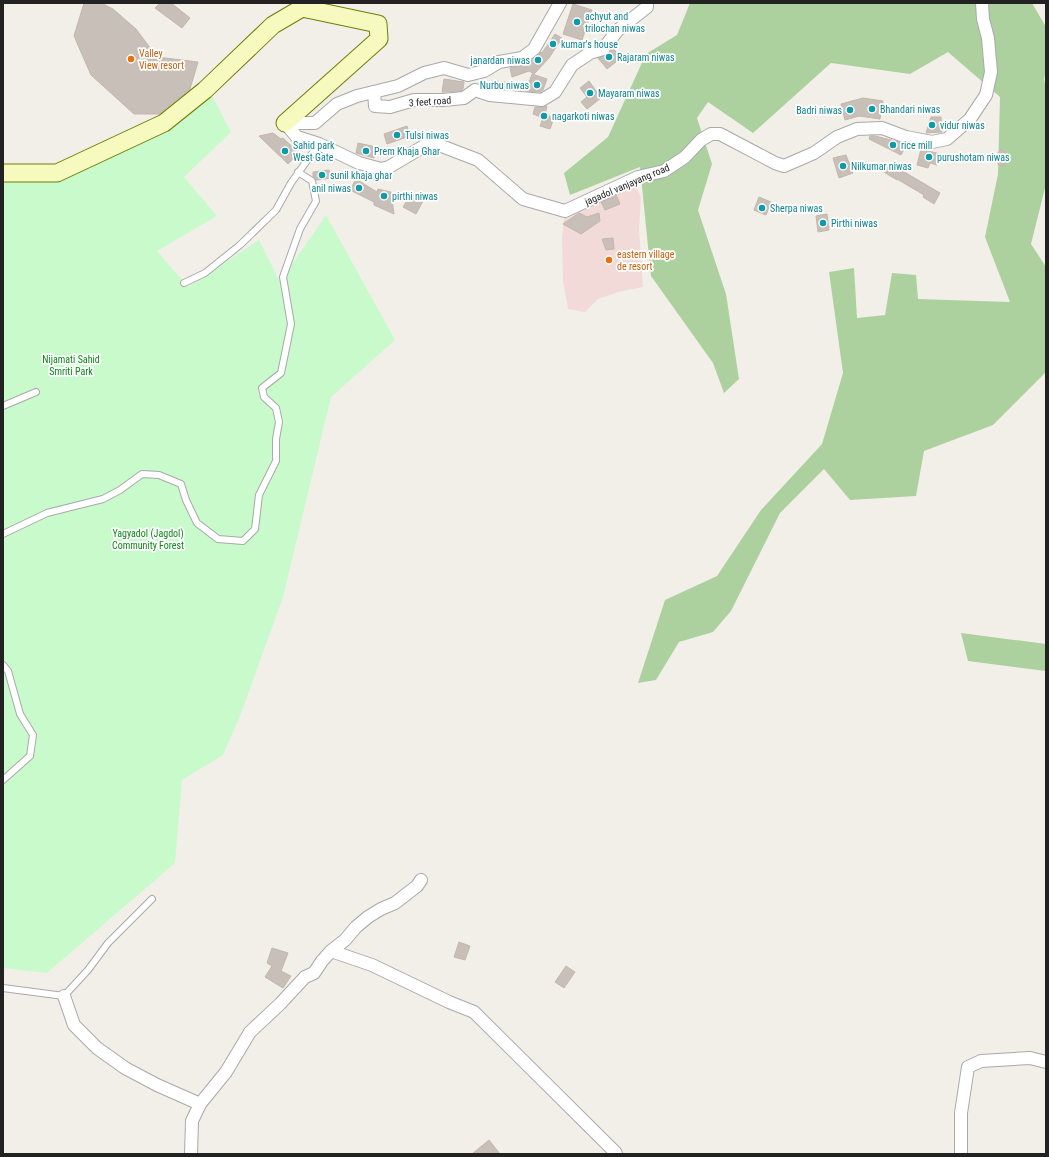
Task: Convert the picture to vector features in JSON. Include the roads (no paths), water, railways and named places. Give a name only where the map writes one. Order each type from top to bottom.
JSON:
[{"type":"street","points":[[285,123],[315,123],[337,104],[357,96],[398,86],[424,73],[444,68],[468,75],[484,71],[499,62],[522,58],[534,48],[560,3]]},
{"type":"street","name":"3 feet road","points":[[374,92],[375,106],[390,107],[414,100],[464,98],[475,90],[490,95],[542,100],[556,92],[572,65],[590,53],[602,48],[618,30],[647,7],[646,3]]},
{"type":"street","name":"jagadol vanjayang road","points":[[285,123],[297,137],[319,144],[359,163],[381,169],[389,167],[431,142],[478,160],[523,199],[566,211],[638,177],[664,171],[685,157],[701,140],[711,134],[720,134],[775,163],[784,166],[814,153],[837,138],[856,129],[882,128],[906,137],[932,142],[947,139],[970,119],[986,95],[991,72],[988,38],[983,18],[982,3]]},
{"type":"street","points":[[3,173],[57,173],[164,123],[205,90],[273,25],[302,8],[378,24],[379,40],[285,123]]},
{"type":"street","points":[[191,1154],[192,1121],[200,1104],[226,1072],[250,1032],[280,1004],[305,977],[314,973],[331,951],[345,940],[356,927],[381,909],[395,903],[417,886],[421,880]]},
{"type":"street","points":[[331,951],[372,965],[448,1002],[474,1012],[616,1154]]},
{"type":"street","points":[[64,996],[74,1025],[97,1048],[125,1068],[157,1085],[200,1104]]},
{"type":"street","points":[[961,1154],[961,1113],[968,1067],[981,1061],[1030,1058],[1046,1062]]},
{"type":"lane","points":[[184,283],[205,272],[240,245],[276,210],[298,172],[319,144]]},
{"type":"lane","points":[[3,534],[47,513],[103,499],[120,490],[142,474],[159,475],[181,484],[186,500],[198,523],[218,538],[243,541],[255,529],[259,495],[276,461],[276,439],[279,422],[276,408],[264,397],[262,388],[281,373],[291,324],[283,277],[300,229],[316,201],[312,181],[298,172]]},
{"type":"lane","points":[[3,406],[36,392]]},
{"type":"lane","points":[[3,665],[8,671],[20,714],[33,735],[30,756],[3,780]]},
{"type":"lane","points":[[3,988],[64,996],[88,970],[108,943],[152,899]]},
{"type":"place","name":"achyut and trilochan niwas","points":[[577,22]]},
{"type":"place","name":"kumar's house","points":[[553,44]]},
{"type":"place","name":"Rajaram niwas","points":[[609,57]]},
{"type":"place","name":"Valley View resort","points":[[131,59]]},
{"type":"place","name":"janardan niwas","points":[[538,60]]},
{"type":"place","name":"Nurbu niwas","points":[[537,85]]},
{"type":"place","name":"Mayaram niwas","points":[[590,93]]},
{"type":"place","name":"Bhandari niwas","points":[[872,109]]},
{"type":"place","name":"Badri niwas","points":[[850,110]]},
{"type":"place","name":"nagarkoti niwas","points":[[544,116]]},
{"type":"place","name":"vidur niwas","points":[[932,125]]},
{"type":"place","name":"Tulsi niwas","points":[[397,135]]},
{"type":"place","name":"rice mill","points":[[893,145]]},
{"type":"place","name":"Sahid park West Gate","points":[[285,151]]},
{"type":"place","name":"Prem Khaja Ghar","points":[[366,151]]},
{"type":"place","name":"purushotam niwas","points":[[929,157]]},
{"type":"place","name":"Nilkumar niwas","points":[[843,166]]},
{"type":"place","name":"sunil khaja ghar","points":[[322,175]]},
{"type":"place","name":"anil niwas","points":[[359,188]]},
{"type":"place","name":"pirthi niwas","points":[[384,196]]},
{"type":"place","name":"Sherpa niwas","points":[[762,208]]},
{"type":"place","name":"Pirthi niwas","points":[[823,223]]},
{"type":"place","name":"eastern village de resort","points":[[609,260]]},
{"type":"park label","name":"Nijamati Sahid Smriti Park","points":[[71,364]]},
{"type":"park label","name":"Yagyadol (Jagdol) Community Forest","points":[[148,538]]}]
